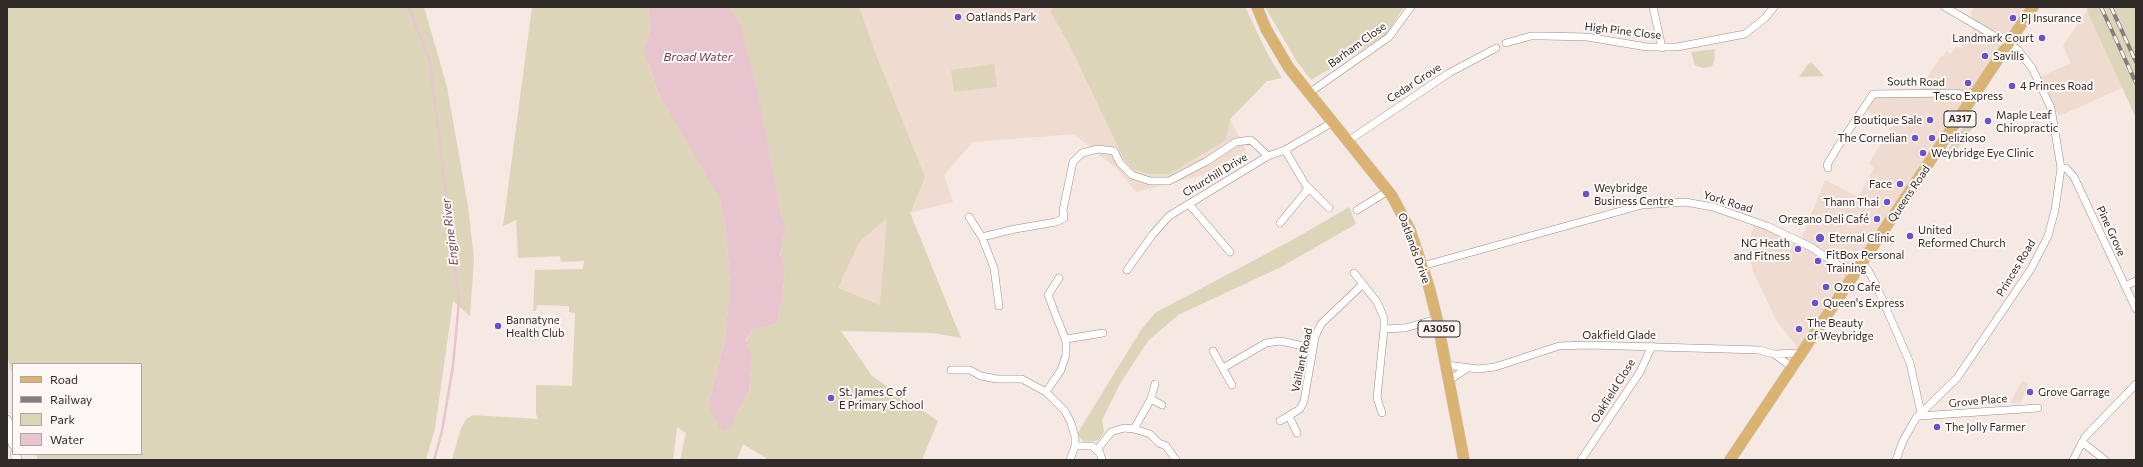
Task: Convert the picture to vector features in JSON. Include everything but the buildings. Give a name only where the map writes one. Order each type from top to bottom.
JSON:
[{"type":"main road","name":"Oatlands Drive","points":[[1257,7],[1280,55],[1388,191],[1397,204],[1410,230],[1437,319],[1450,380],[1464,460]]},
{"type":"main road","name":"Queens Road","points":[[1730,460],[2033,7]]},
{"type":"street","name":"Barham Close","points":[[1309,93],[1389,38],[1411,7]]},
{"type":"street","points":[[1653,7],[1662,48]]},
{"type":"street","name":"High Pine Close","points":[[1506,43],[1531,36],[1587,37],[1662,48],[1677,47],[1745,34],[1765,18],[1774,7]]},
{"type":"street","points":[[1945,7],[1997,40],[2008,45]]},
{"type":"street","name":"Princes Road","points":[[1896,460],[1909,428],[1920,414],[1957,378],[2040,252],[2055,210],[2061,168],[2057,136],[2048,99],[2032,68],[2018,50],[2008,45]]},
{"type":"street","name":"Cedar Grove","points":[[1348,142],[1449,73],[1496,48]]},
{"type":"street","name":"South Road","points":[[1828,168],[1827,165],[1837,148],[1873,94],[1956,93],[1974,97]]},
{"type":"street","name":"Churchill Drive","points":[[1127,270],[1153,234],[1169,216],[1268,156],[1285,150],[1333,122]]},
{"type":"street","points":[[982,237],[1015,229],[1056,222],[1064,218],[1063,210],[1073,162],[1082,152],[1098,149],[1114,151],[1120,163],[1132,175],[1150,181],[1168,181],[1207,161],[1236,142],[1251,140],[1268,156]]},
{"type":"street","points":[[1285,150],[1296,171],[1309,188],[1329,208]]},
{"type":"street","name":"Pine Grove","points":[[2061,168],[2066,168],[2074,177],[2136,309]]},
{"type":"street","points":[[1280,223],[1309,188]]},
{"type":"street","points":[[1357,210],[1388,191]]},
{"type":"street","name":"York Road","points":[[1422,266],[1642,205],[1685,202],[1713,207],[1766,226],[1809,246],[1853,275]]},
{"type":"street","points":[[1189,204],[1230,252]]},
{"type":"street","points":[[969,217],[982,237],[994,268],[999,306]]},
{"type":"street","points":[[1862,263],[1868,270],[1876,285],[1910,363],[1920,414]]},
{"type":"street","points":[[1354,273],[1377,302],[1384,318],[1377,398],[1382,413]]},
{"type":"street","points":[[1046,392],[1061,370],[1066,355],[1066,339],[1048,295],[1060,278]]},
{"type":"street","points":[[2125,286],[2136,282]]},
{"type":"street","name":"Vaillant Road","points":[[1280,421],[1300,409],[1304,401],[1313,348],[1321,324],[1362,285]]},
{"type":"street","points":[[1384,329],[1405,328],[1437,319]]},
{"type":"street","points":[[1066,339],[1103,333]]},
{"type":"street","points":[[1223,368],[1266,343],[1280,341],[1313,348]]},
{"type":"street","name":"Oakfield Glade","points":[[1446,365],[1478,369],[1495,367],[1559,346],[1652,346],[1759,350],[1774,354],[1801,353]]},
{"type":"street","name":"Oakfield Close","points":[[1581,460],[1640,372],[1652,346]]},
{"type":"street","points":[[1213,351],[1232,385]]},
{"type":"street","name":"Oakfield Glade","points":[[1774,354],[1792,367]]},
{"type":"street","points":[[1450,380],[1468,368]]},
{"type":"street","points":[[951,370],[970,370],[981,376],[997,379],[1022,379],[1046,392],[1065,411],[1072,423],[1075,446],[1070,460]]},
{"type":"street","points":[[1134,429],[1150,399],[1155,384]]},
{"type":"street","points":[[2073,460],[2082,442],[2136,384]]},
{"type":"street","points":[[1150,399],[1162,405]]},
{"type":"street","name":"Grove Place","points":[[1920,414],[2038,408]]},
{"type":"street","points":[[1289,416],[1297,433]]},
{"type":"street","points":[[7,420],[12,440]]},
{"type":"street","points":[[1097,450],[1111,432],[1124,428],[1134,429],[1150,434],[1159,443],[1166,446],[1176,460]]},
{"type":"street","points":[[2082,442],[2105,460]]},
{"type":"street","points":[[1075,446],[1092,446],[1097,450],[1102,460]]},
{"type":"shaded area","points":[[728,7],[1245,7],[1268,55],[1282,78],[1267,81],[1230,119],[1246,150],[1203,175],[1136,192],[1117,169],[1074,134],[973,142],[944,175],[953,202],[910,213],[938,282],[880,305],[792,290]]},
{"type":"shaded area","points":[[1975,7],[2032,7],[1800,351],[1776,320],[1754,273],[1747,251],[1755,220],[1800,243],[1825,180],[1858,197],[1874,168],[1869,163],[1892,126],[1866,110],[1875,96],[1916,95],[1941,56],[1943,57],[1946,51],[1951,54],[1956,46],[1960,49],[1973,31],[1971,13]]},
{"type":"shaded area","points":[[2088,9],[2122,88],[2059,116],[2040,77],[2071,63],[2063,46]]},
{"type":"shaded area","points":[[2022,380],[2028,384],[2027,386],[2030,388],[2029,391],[2026,390],[2020,403],[2010,403]]},
{"type":"green space","points":[[7,7],[424,7],[447,87],[468,206],[474,259],[470,316],[453,301],[435,428],[426,460],[38,460],[36,455],[142,455],[142,363],[12,363],[12,373],[7,356]]},
{"type":"green space","points":[[532,7],[648,7],[651,27],[644,48],[657,91],[703,166],[720,199],[726,231],[730,286],[725,339],[708,406],[733,422],[749,391],[752,357],[746,341],[752,330],[777,323],[783,295],[785,267],[780,257],[786,225],[781,214],[758,92],[741,24],[728,7],[859,7],[875,52],[925,177],[910,213],[961,338],[933,333],[841,331],[872,376],[938,421],[922,460],[769,460],[743,444],[737,460],[680,460],[686,433],[677,427],[673,460],[452,460],[461,428],[466,419],[473,415],[538,419],[536,414],[536,385],[572,386],[575,313],[569,312],[569,306],[537,305],[536,311],[533,311],[535,270],[583,269],[584,261],[561,262],[560,256],[518,258],[516,220],[503,226]],"holes":[[[887,218],[880,305],[838,288],[859,242]]]},
{"type":"green space","points":[[1052,7],[1245,7],[1268,55],[1282,78],[1267,81],[1230,119],[1226,140],[1169,174],[1149,174],[1133,169],[1124,159],[1068,42],[1051,13]]},
{"type":"green space","points":[[1265,7],[1404,7],[1386,35],[1311,80],[1296,60]]},
{"type":"green space","points":[[2087,7],[2136,8],[2136,118],[2088,13]]},
{"type":"green space","points":[[1715,49],[1714,62],[1712,66],[1703,68],[1695,65],[1691,52]]},
{"type":"green space","points":[[1809,63],[1812,63],[1824,76],[1799,77]]},
{"type":"green space","points":[[994,64],[997,87],[954,92],[951,70]]},
{"type":"green space","points":[[1967,121],[1974,126],[1951,158],[1945,154]]},
{"type":"green space","points":[[1349,207],[1356,224],[1281,267],[1178,315],[1148,341],[1121,382],[1102,420],[1104,432],[1099,440],[1089,442],[1083,441],[1077,434],[1141,330],[1155,313],[1296,238]]},
{"type":"water","name":"Broad Water","points":[[648,7],[728,7],[741,24],[758,92],[781,214],[786,225],[780,256],[785,267],[783,295],[777,323],[752,330],[746,340],[752,357],[749,391],[733,422],[722,432],[708,406],[725,339],[730,286],[726,231],[720,199],[657,91],[649,64],[645,57],[644,48],[651,27]]},
{"type":"waterway","name":"Engine River","points":[[409,7],[430,63],[459,301],[453,366],[442,431],[434,460]]},
{"type":"railway","points":[[2101,7],[2136,83]]},
{"type":"railway","points":[[2111,7],[2136,62]]},
{"type":"place","name":"Oatlands Park","points":[[958,17]]},
{"type":"place","name":"PJ Insurance","points":[[2013,18]]},
{"type":"place","name":"Landmark Court","points":[[2042,38]]},
{"type":"place","name":"Savills","points":[[1985,56]]},
{"type":"place","name":"Tesco Express","points":[[1968,83]]},
{"type":"place","name":"4 Princes Road","points":[[2012,86]]},
{"type":"place","name":"Boutique Sale","points":[[1930,120]]},
{"type":"place","name":"Maple Leaf Chiropractic","points":[[1988,121]]},
{"type":"place","name":"The Cornelian","points":[[1915,138]]},
{"type":"place","name":"Delizioso","points":[[1932,138]]},
{"type":"place","name":"Weybridge Eye Clinic","points":[[1923,153]]},
{"type":"place","name":"Face","points":[[1900,184]]},
{"type":"place","name":"Weybridge Business Centre","points":[[1586,194]]},
{"type":"place","name":"Thann Thai","points":[[1887,202]]},
{"type":"place","name":"Oregano Deli Café","points":[[1877,219]]},
{"type":"place","name":"United Reformed Church","points":[[1910,236]]},
{"type":"place","name":"Eternal Clinic","points":[[1820,238]]},
{"type":"place","name":"NG Heath and Fitness","points":[[1798,249]]},
{"type":"place","name":"FitBox Personal Training","points":[[1818,261]]},
{"type":"place","name":"Ozo Cafe","points":[[1826,287]]},
{"type":"place","name":"Queen's Express","points":[[1815,303]]},
{"type":"place","name":"Bannatyne Health Club","points":[[498,326]]},
{"type":"place","name":"The Beauty of Weybridge","points":[[1799,329]]},
{"type":"place","name":"Grove Garrage","points":[[2030,392]]},
{"type":"place","name":"St. James C of E Primary School","points":[[831,398]]},
{"type":"place","name":"The Jolly Farmer","points":[[1937,427]]}]
